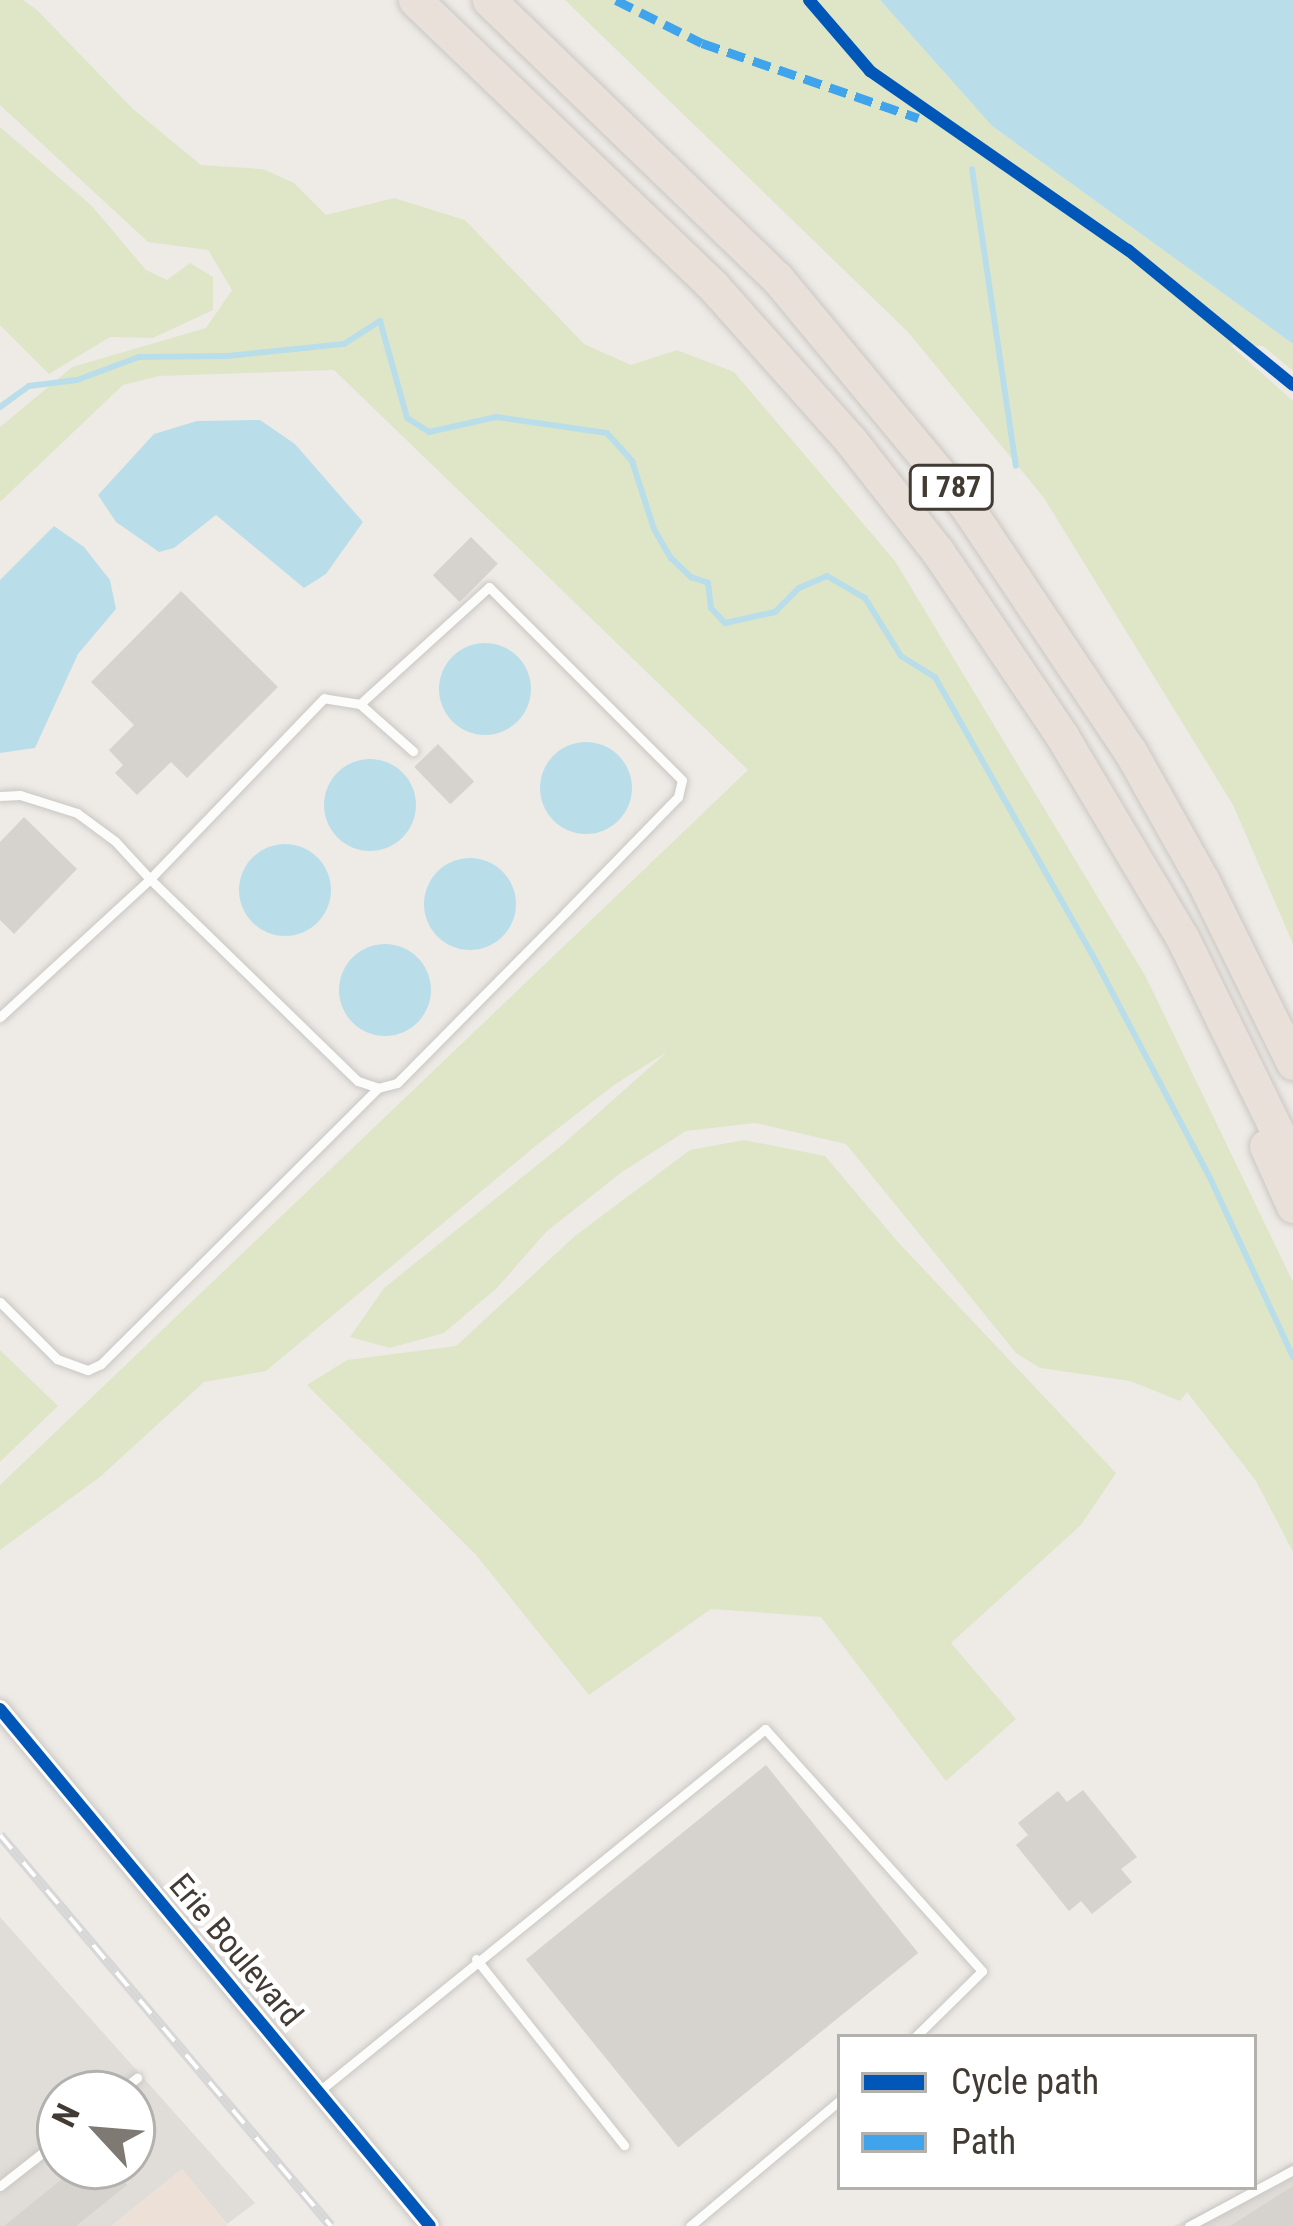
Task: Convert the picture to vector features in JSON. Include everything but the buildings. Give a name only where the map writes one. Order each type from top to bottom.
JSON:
[{"type":"highway","name":"I 787","points":[[415,0],[665,237],[851,441],[1021,672],[1182,938],[1293,1165]]},
{"type":"highway","name":"I 787","points":[[489,0],[777,278],[967,507],[1053,630],[1142,772],[1293,1064]]},
{"type":"highway","points":[[1129,850],[1293,1206]]},
{"type":"street","name":"Erie Boulevard","points":[[0,1709],[430,2226]]},
{"type":"lane","points":[[0,1302],[57,1360],[88,1370],[101,1364],[378,1088],[397,1083],[678,797],[682,779],[489,587],[360,704]]},
{"type":"lane","points":[[0,1017],[150,878],[324,698],[360,704],[413,751]]},
{"type":"lane","points":[[0,796],[20,795],[77,812],[115,841],[358,1081],[378,1088]]},
{"type":"lane","points":[[318,2092],[476,1959],[765,1729],[982,1971],[919,2034]]},
{"type":"lane","points":[[476,1959],[624,2145]]},
{"type":"lane","points":[[690,2226],[837,2103]]},
{"type":"lane","points":[[0,2186],[36,2158]]},
{"type":"lane","points":[[1257,2189],[1293,2170]]},
{"type":"lane","points":[[1189,2226],[1256,2190]]},
{"type":"shaded area","points":[[0,1917],[136,2070],[36,2070],[36,2190],[156,2190],[111,2226],[0,2226]]},
{"type":"shaded area","points":[[156,2092],[255,2203],[227,2224],[182,2169],[156,2190]]},
{"type":"shaded area","points":[[1293,2162],[1293,2226],[1174,2226],[1248,2190],[1257,2190],[1257,2185]]},
{"type":"shaded area","points":[[182,2169],[228,2226],[111,2226]]},
{"type":"green space","points":[[0,0],[23,0],[37,10],[133,109],[201,165],[263,169],[294,183],[326,215],[394,198],[465,220],[584,344],[631,365],[677,350],[734,372],[895,561],[1146,977],[1293,1282],[1293,1552],[1256,1481],[1187,1392],[1180,1401],[1130,1381],[1040,1368],[1016,1353],[846,1144],[755,1123],[686,1131],[622,1172],[546,1232],[497,1288],[444,1333],[390,1348],[350,1337],[384,1288],[561,1146],[667,1052],[614,1085],[538,1144],[266,1371],[204,1382],[100,1477],[0,1550],[0,1485],[748,770],[334,370],[159,376],[123,385],[0,502],[0,427],[72,367],[206,328],[232,290],[208,250],[148,242],[0,105]]},
{"type":"green space","points":[[565,0],[880,0],[992,126],[1293,344],[1293,371],[1263,346],[1230,345],[1293,401],[1293,944],[1233,805],[1044,498],[908,332]]},
{"type":"green space","points":[[0,127],[91,205],[146,270],[167,280],[190,263],[213,277],[213,310],[153,338],[110,337],[49,374],[0,325]]},
{"type":"green space","points":[[744,1140],[825,1156],[898,1242],[1116,1473],[1081,1525],[951,1643],[1016,1719],[946,1781],[821,1617],[711,1609],[589,1695],[476,1555],[307,1385],[347,1360],[456,1346],[576,1235],[690,1150]]},
{"type":"green space","points":[[0,1350],[58,1406],[0,1462]]},
{"type":"water","points":[[880,0],[1293,0],[1293,344],[992,126]]},
{"type":"water","points":[[260,420],[295,444],[363,522],[326,574],[304,588],[216,515],[174,548],[159,552],[116,522],[98,495],[154,434],[197,421]]},
{"type":"water","points":[[54,526],[84,547],[110,580],[116,609],[78,654],[35,748],[0,753],[0,580]]},
{"type":"water","points":[[485,643],[518,656],[531,689],[518,722],[485,735],[452,722],[439,689],[452,656]]},
{"type":"water","points":[[586,742],[619,755],[632,788],[619,821],[586,834],[553,821],[540,788],[553,755]]},
{"type":"water","points":[[370,759],[403,772],[416,805],[403,838],[370,851],[337,838],[324,805],[337,772]]},
{"type":"water","points":[[285,844],[318,857],[331,890],[318,923],[285,936],[252,923],[239,890],[252,857]]},
{"type":"water","points":[[470,858],[503,871],[516,904],[503,937],[470,950],[437,937],[424,904],[437,871]]},
{"type":"water","points":[[385,944],[418,957],[431,990],[418,1023],[385,1036],[352,1023],[339,990],[352,957]]},
{"type":"waterway","points":[[972,169],[1016,466]]},
{"type":"waterway","points":[[0,407],[29,386],[77,380],[139,357],[227,356],[344,344],[380,321],[407,418],[429,432],[496,417],[607,433],[632,461],[654,529],[671,558],[691,577],[708,583],[711,608],[725,623],[775,612],[799,588],[827,576],[865,598],[901,656],[935,677],[1092,954],[1211,1180],[1293,1357]]},
{"type":"railway","points":[[0,1835],[331,2226]]},
{"type":"marked path","points":[[616,0],[702,43],[918,118]]},
{"type":"cycle path","points":[[809,0],[870,71],[1128,250],[1293,385]]},
{"type":"cycle path","points":[[0,1709],[430,2226]]}]
